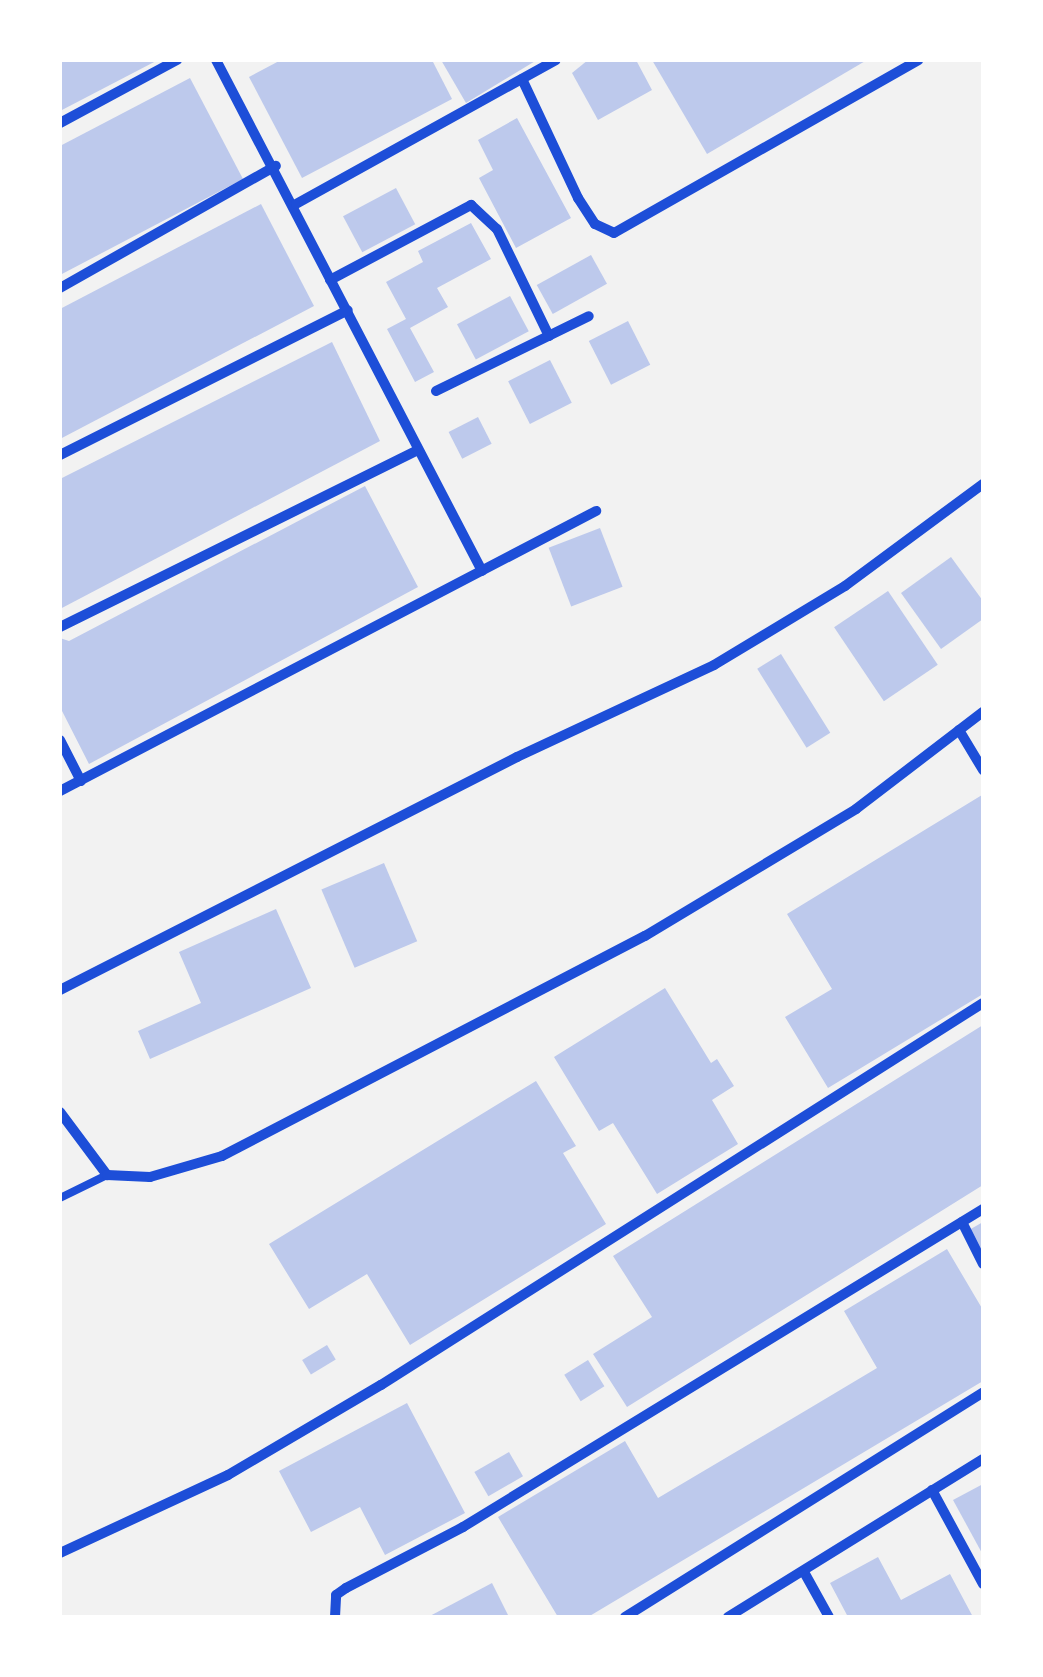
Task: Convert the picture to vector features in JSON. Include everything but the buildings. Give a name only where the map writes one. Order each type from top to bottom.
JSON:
[{"type":"street","points":[[60,123],[177,60]]},
{"type":"street","points":[[216,60],[296,204],[416,450],[482,571]]},
{"type":"street","points":[[296,204],[556,60]]},
{"type":"street","points":[[522,79],[578,198],[595,224],[614,234],[918,60]]},
{"type":"street","points":[[60,288],[276,166]]},
{"type":"street","points":[[330,280],[470,205],[497,229],[549,336]]},
{"type":"street","points":[[60,455],[348,310]]},
{"type":"street","points":[[436,390],[590,316]]},
{"type":"street","points":[[60,627],[416,450]]},
{"type":"street","points":[[60,990],[517,756],[714,666],[845,586],[983,484]]},
{"type":"street","points":[[60,791],[596,511]]},
{"type":"street","points":[[60,1112],[107,1175],[184,1170],[313,1114],[782,855],[983,712]]},
{"type":"street","points":[[959,730],[983,770]]},
{"type":"street","points":[[60,740],[81,781]]},
{"type":"street","points":[[60,1553],[118,1520],[228,1475],[381,1385],[983,1003]]},
{"type":"street","points":[[334,1614],[346,1588],[463,1527],[983,1209]]},
{"type":"street","points":[[962,1222],[983,1264]]},
{"type":"street","points":[[625,1617],[983,1392]]},
{"type":"street","points":[[728,1617],[983,1459]]},
{"type":"street","points":[[932,1490],[983,1584]]},
{"type":"street","points":[[804,1572],[829,1617]]},
{"type":"lane","points":[[60,1198],[107,1175]]}]
